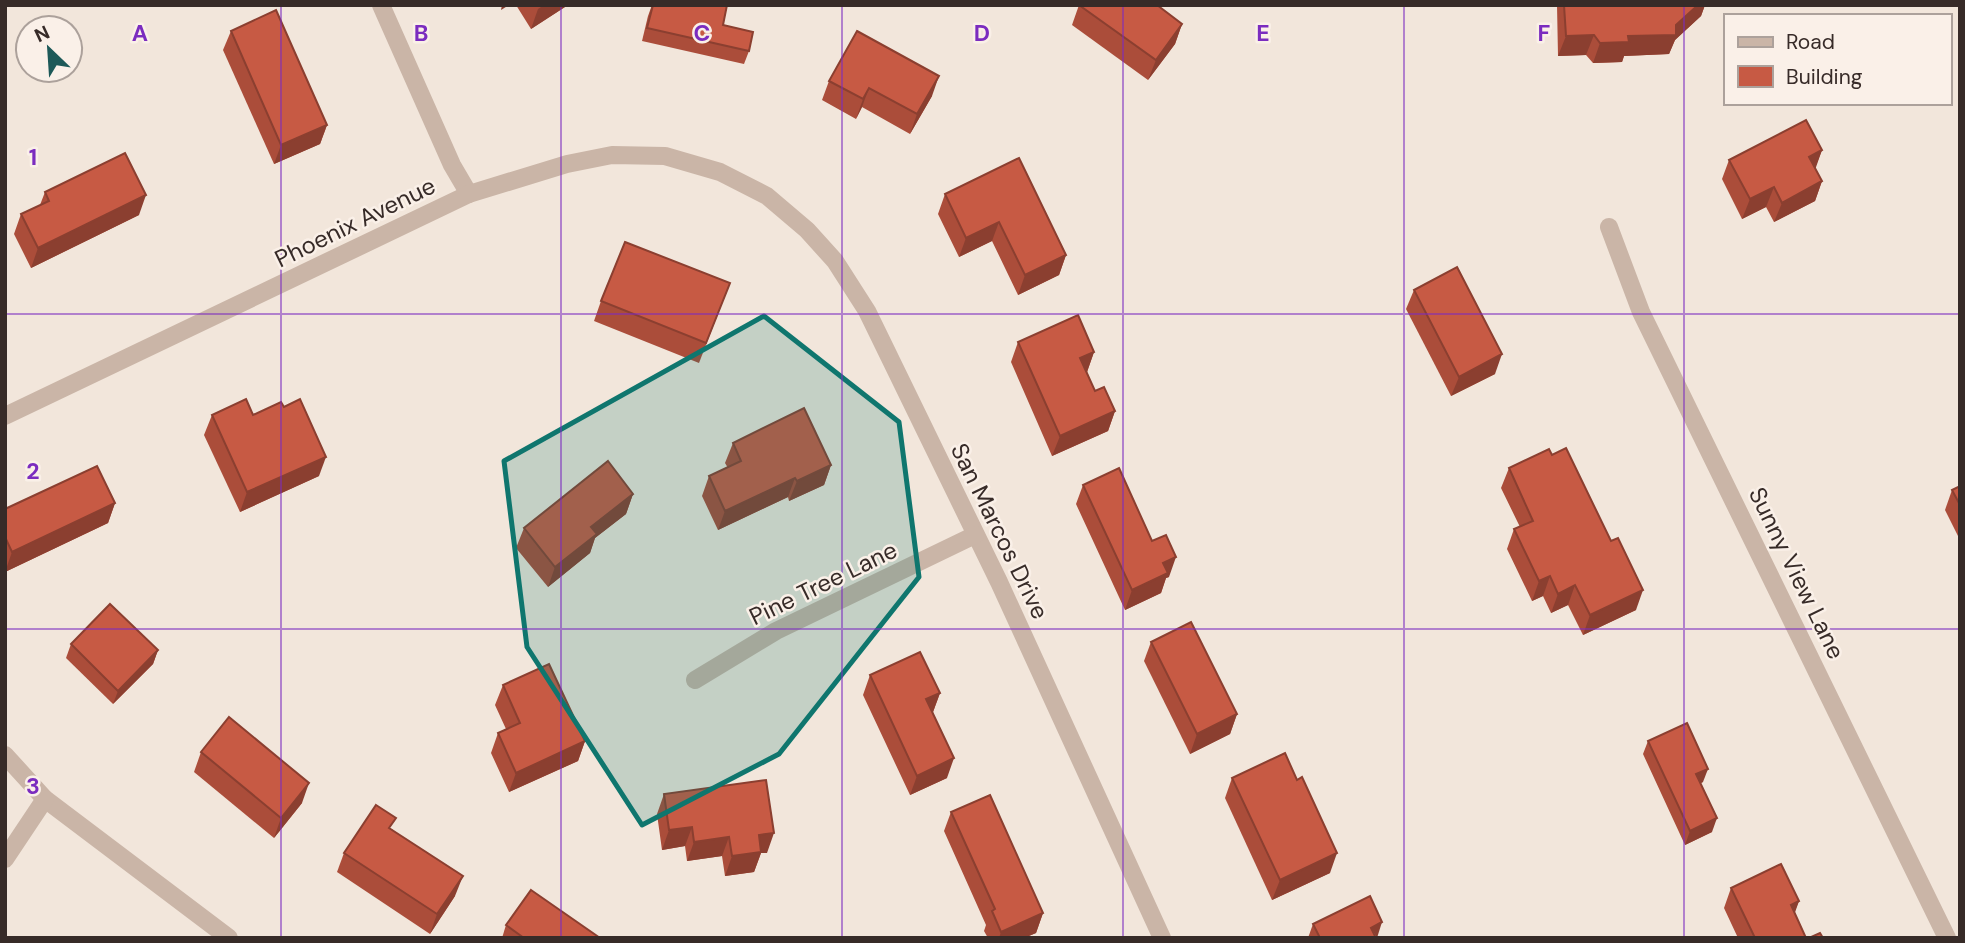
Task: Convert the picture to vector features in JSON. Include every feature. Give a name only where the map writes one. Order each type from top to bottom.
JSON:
[{"type":"street","points":[[381,5],[452,165],[469,194]]},
{"type":"street","name":"Phoenix Avenue","points":[[5,416],[469,194],[567,164],[612,155],[665,156],[720,172],[743,184]]},
{"type":"street","name":"San Marcos Drive","points":[[743,184],[767,196],[807,230],[835,261],[867,311],[1163,938]]},
{"type":"street","name":"Sunny View Lane","points":[[1609,227],[1641,312],[1947,938]]},
{"type":"street","name":"Pine Tree Lane","points":[[695,680],[776,631],[975,535]]},
{"type":"street","points":[[5,755],[45,799],[229,938]]},
{"type":"street","points":[[5,859],[45,799]]},
{"type":"highlighted area","points":[[764,316],[899,422],[919,577],[779,754],[642,825],[527,647],[504,461]]},
{"type":"building","points":[[653,5],[727,5],[723,25],[753,32],[749,51],[647,28]]},
{"type":"building","points":[[1079,5],[1157,5],[1182,24],[1156,60]]},
{"type":"building","points":[[1564,5],[1698,5],[1676,25],[1676,35],[1628,36],[1629,42],[1600,43],[1594,35],[1566,36]]},
{"type":"building","points":[[276,10],[327,125],[281,145],[231,31]]},
{"type":"building","points":[[857,31],[939,76],[917,114],[869,88],[863,99],[829,81]]},
{"type":"building","points":[[1806,120],[1822,150],[1809,157],[1822,181],[1782,203],[1774,187],[1750,199],[1729,160]]},
{"type":"building","points":[[125,153],[146,195],[38,248],[21,214],[49,201],[45,192]]},
{"type":"building","points":[[1019,158],[1066,255],[1025,275],[999,222],[966,238],[945,194]]},
{"type":"building","points":[[625,242],[730,283],[706,343],[601,301]]},
{"type":"building","points":[[1457,267],[1502,354],[1459,377],[1414,290]]},
{"type":"building","points":[[1078,315],[1094,352],[1080,358],[1095,391],[1104,387],[1115,411],[1060,436],[1018,342]]},
{"type":"building","points":[[246,399],[253,415],[281,402],[284,407],[300,399],[326,457],[247,492],[212,415]]},
{"type":"building","points":[[804,408],[831,465],[797,481],[795,478],[725,511],[709,476],[741,461],[733,443]]},
{"type":"building","points":[[1566,448],[1611,541],[1618,538],[1643,590],[1590,615],[1575,585],[1558,594],[1550,576],[1539,581],[1514,529],[1533,521],[1509,468],[1549,449],[1552,455]]},
{"type":"building","points":[[608,461],[633,494],[591,527],[597,534],[555,567],[524,528]]},
{"type":"building","points":[[97,466],[115,503],[12,552],[5,537],[5,509]]},
{"type":"building","points":[[1119,468],[1152,541],[1166,535],[1176,557],[1163,563],[1168,573],[1132,590],[1083,485]]},
{"type":"building","points":[[1960,486],[1960,505],[1952,490]]},
{"type":"building","points":[[110,604],[158,650],[118,691],[71,644]]},
{"type":"building","points":[[1191,622],[1237,714],[1197,734],[1151,642]]},
{"type":"building","points":[[920,652],[940,693],[926,699],[954,758],[917,776],[870,675]]},
{"type":"building","points":[[549,664],[585,741],[516,773],[498,733],[520,723],[503,685]]},
{"type":"building","points":[[229,717],[309,783],[281,818],[201,752]]},
{"type":"building","points":[[1687,723],[1708,769],[1696,774],[1717,818],[1690,831],[1648,741]]},
{"type":"building","points":[[1285,753],[1297,780],[1302,777],[1337,853],[1280,880],[1232,778]]},
{"type":"building","points":[[766,780],[774,833],[759,835],[761,852],[732,856],[729,837],[694,842],[692,827],[669,830],[664,794]]},
{"type":"building","points":[[990,795],[1043,913],[1001,932],[992,911],[995,909],[951,812]]},
{"type":"building","points":[[376,805],[396,818],[389,828],[463,876],[437,914],[344,853]]},
{"type":"building","points":[[1781,864],[1799,901],[1791,905],[1806,938],[1755,938],[1731,888]]},
{"type":"building","points":[[531,890],[600,938],[524,938],[506,925]]},
{"type":"building","points":[[1370,896],[1382,922],[1371,928],[1376,938],[1320,938],[1313,924]]},
{"type":"building","points":[[1820,933],[1823,938],[1809,938]]}]
